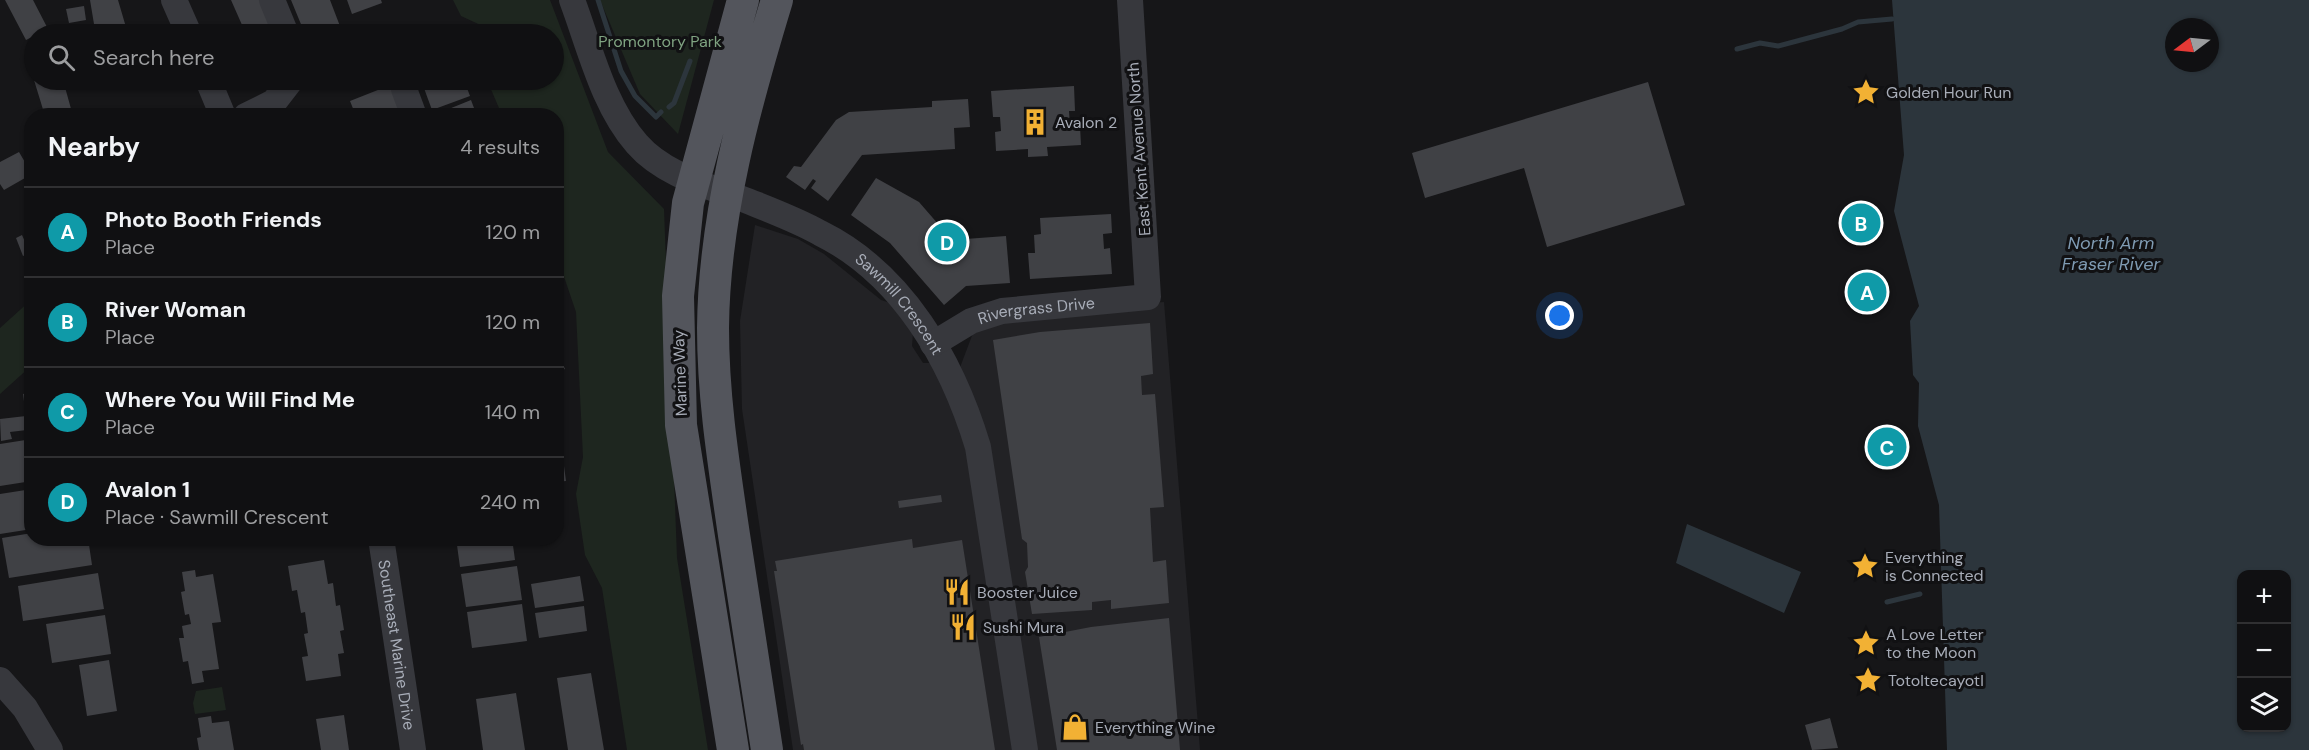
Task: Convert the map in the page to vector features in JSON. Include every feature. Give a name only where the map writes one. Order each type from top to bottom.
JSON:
[{"type":"main road","name":"Marine Way","points":[[733,750],[681,425],[678,296],[688,203],[693,180],[743,0]]},
{"type":"main road","name":"Marine Way","points":[[767,750],[714,390],[713,326],[721,229],[764,43],[777,0]]},
{"type":"street","points":[[174,0],[185,24]]},
{"type":"street","points":[[272,0],[282,24]]},
{"type":"street","name":"Sawmill Crescent","points":[[572,0],[614,110],[638,145],[667,169],[821,233],[857,256],[896,291],[933,344],[968,414],[978,447],[1025,750]]},
{"type":"street","name":"East Kent Avenue North","points":[[1130,0],[1148,297]]},
{"type":"street","points":[[212,90],[220,108]]},
{"type":"street","points":[[262,108],[274,102],[283,90]]},
{"type":"street","points":[[404,90],[411,108]]},
{"type":"street","name":"Rivergrass Drive","points":[[933,344],[971,321],[1002,311],[1148,297]]},
{"type":"street","name":"Southeast Marine Drive","points":[[382,546],[413,750]]},
{"type":"street","points":[[0,680],[25,708],[50,750]]},
{"type":"shaded area","points":[[755,225],[798,239],[824,254],[881,300],[890,303],[913,333],[912,346],[923,363],[931,363],[950,394],[976,325],[1024,313],[1164,302],[1200,750],[793,750],[742,409],[740,321]]},
{"type":"green space","points":[[453,0],[550,0],[559,24],[478,24],[461,16]]},
{"type":"green space","name":"Promontory Park","points":[[600,0],[714,0],[678,134],[640,94]]},
{"type":"green space","points":[[564,37],[608,152],[664,209],[677,558],[708,750],[627,750],[602,588],[585,555],[576,494],[583,457],[576,312],[564,277],[564,108],[499,108],[491,90],[564,90]]},
{"type":"green space","points":[[24,306],[24,372],[0,394],[0,328]]},
{"type":"green space","points":[[222,687],[226,710],[195,714],[193,703],[196,691]]},
{"type":"water","name":"North Arm Fraser River","points":[[1892,0],[2309,0],[2309,750],[1947,750],[1939,505],[1918,426],[1919,383],[1913,375],[1910,321],[1919,306],[1894,211],[1904,155]]},
{"type":"water","points":[[1687,524],[1801,572],[1784,613],[1676,563]]},
{"type":"building","points":[[5,0],[33,0],[45,24],[24,24],[24,36]]},
{"type":"building","points":[[90,0],[118,0],[125,24],[94,24]]},
{"type":"building","points":[[231,0],[261,0],[272,24],[242,24]]},
{"type":"building","points":[[291,0],[330,0],[339,24],[301,24]]},
{"type":"building","points":[[347,0],[381,0],[382,3],[352,14]]},
{"type":"building","points":[[84,6],[86,20],[69,23],[66,9]]},
{"type":"building","points":[[1648,82],[1685,205],[1547,247],[1524,168],[1425,198],[1412,153]]},
{"type":"building","name":"Avalon 2","points":[[1074,86],[1075,111],[1069,111],[1070,126],[1080,126],[1081,145],[1047,147],[1048,156],[1028,157],[1028,149],[996,151],[995,132],[1001,131],[1000,117],[993,117],[991,91]]},
{"type":"building","points":[[37,90],[66,90],[71,108],[43,108]]},
{"type":"building","points":[[378,90],[395,90],[402,108],[353,108],[350,101]]},
{"type":"building","points":[[425,90],[468,90],[470,96],[437,108],[431,108]]},
{"type":"building","points":[[968,99],[970,127],[954,128],[955,149],[862,155],[828,201],[811,188],[816,181],[813,179],[805,190],[786,177],[794,166],[801,167],[836,120],[849,112],[932,107],[932,101]]},
{"type":"building","points":[[471,100],[474,108],[451,108]]},
{"type":"building","points":[[19,152],[24,160],[24,179],[4,190],[0,184],[0,162]]},
{"type":"building","points":[[876,178],[919,202],[952,240],[1006,236],[1010,283],[966,286],[944,305],[890,243],[851,215]]},
{"type":"building","points":[[1111,214],[1112,233],[1103,234],[1104,249],[1110,248],[1112,274],[1030,279],[1028,253],[1035,253],[1034,235],[1041,234],[1040,218]]},
{"type":"building","points":[[22,235],[24,240],[23,256],[16,238]]},
{"type":"building","points":[[1150,323],[1153,374],[1141,376],[1142,395],[1155,394],[1164,507],[1150,508],[1153,562],[1166,560],[1169,603],[1111,609],[1111,600],[1092,602],[1092,610],[1032,614],[1025,572],[1028,567],[1027,543],[1022,539],[993,340],[1040,332]]},
{"type":"building","points":[[24,416],[24,430],[10,432],[12,439],[1,441],[0,419]]},
{"type":"building","points":[[24,440],[24,482],[0,486],[0,444]]},
{"type":"building","points":[[24,490],[24,530],[0,534],[0,494]]},
{"type":"building","points":[[941,495],[942,502],[899,508],[898,501]]},
{"type":"building","points":[[24,534],[24,546],[89,546],[92,565],[9,578],[2,538]]},
{"type":"building","points":[[912,539],[913,548],[962,540],[995,750],[804,750],[803,744],[801,745],[774,571],[777,571],[775,561]]},
{"type":"building","points":[[457,546],[513,546],[515,560],[460,567]]},
{"type":"building","points":[[324,560],[328,584],[333,583],[336,606],[340,605],[344,630],[340,631],[344,653],[338,654],[341,676],[306,681],[302,657],[308,656],[304,634],[308,633],[305,612],[301,613],[297,590],[292,591],[288,566]]},
{"type":"building","points":[[517,566],[522,600],[466,607],[461,574]]},
{"type":"building","points":[[195,570],[196,577],[213,574],[221,622],[212,623],[219,669],[202,671],[204,682],[192,684],[188,661],[183,662],[179,638],[184,638],[182,626],[191,624],[189,614],[185,615],[181,592],[185,591],[182,572]]},
{"type":"building","points":[[98,573],[104,609],[23,621],[18,586]]},
{"type":"building","points":[[580,576],[584,601],[535,608],[531,584]]},
{"type":"building","points":[[522,604],[527,641],[472,648],[467,612]]},
{"type":"building","points":[[584,606],[587,631],[539,638],[535,613]]},
{"type":"building","points":[[105,615],[111,654],[52,663],[46,624]]},
{"type":"building","points":[[1169,618],[1180,750],[1057,750],[1039,637],[1091,627]]},
{"type":"building","points":[[109,660],[117,711],[87,716],[79,665]]},
{"type":"building","points":[[591,673],[604,750],[568,750],[557,678]]},
{"type":"building","points":[[516,693],[525,750],[483,750],[476,699]]},
{"type":"building","points":[[344,715],[349,750],[321,750],[316,719]]},
{"type":"building","points":[[211,716],[212,723],[229,721],[234,750],[199,750],[197,738],[201,737],[198,718]]},
{"type":"building","points":[[1830,718],[1838,748],[1812,750],[1805,725]]},
{"type":"waterway","points":[[598,0],[621,71],[635,96],[656,117],[661,112]]},
{"type":"waterway","points":[[1737,49],[1760,43],[1778,46],[1842,29],[1858,22],[1892,19]]},
{"type":"waterway","points":[[669,107],[674,103],[690,61]]},
{"type":"waterway","points":[[1887,602],[1920,594]]},
{"type":"place","name":"Golden Hour Run","points":[[1866,92]]},
{"type":"place","name":"Avalon 2","points":[[1035,122]]},
{"type":"place","name":"River Woman","points":[[1861,223]]},
{"type":"place","name":"Avalon 1","points":[[947,242]]},
{"type":"place","name":"Photo Booth Friends","points":[[1867,292]]},
{"type":"place","name":"Where You Will Find Me","points":[[1887,447]]},
{"type":"place","name":"Everything is Connected","points":[[1865,566]]},
{"type":"place","name":"Booster Juice","points":[[957,592]]},
{"type":"place","name":"Sushi Mura","points":[[963,627]]},
{"type":"place","name":"A Love Letter to the Moon","points":[[1866,643]]},
{"type":"place","name":"Totoltecayotl","points":[[1868,680]]},
{"type":"place","name":"Everything Wine","points":[[1075,727]]}]
